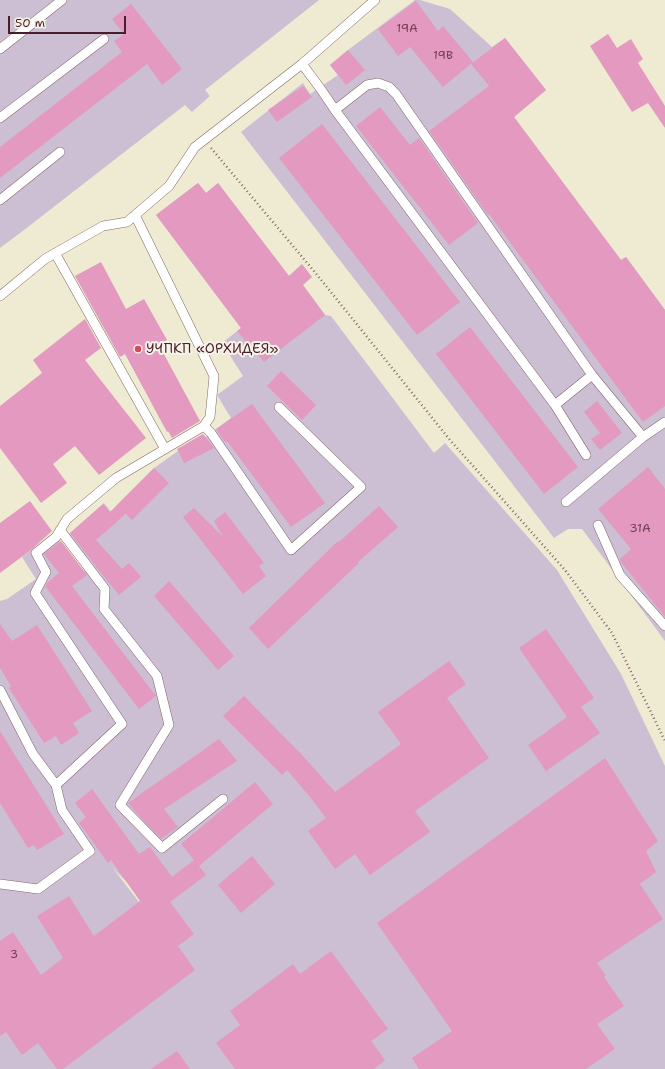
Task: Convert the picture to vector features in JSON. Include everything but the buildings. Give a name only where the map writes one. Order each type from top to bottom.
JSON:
[{"type":"lane","points":[[0,49],[62,0]]},
{"type":"lane","points":[[0,296],[45,259],[55,253],[103,226],[127,222],[169,186],[195,147],[302,64],[375,0]]},
{"type":"lane","points":[[0,118],[104,39]]},
{"type":"lane","points":[[302,64],[554,405],[586,455]]},
{"type":"lane","points":[[335,110],[367,85],[378,83],[389,87],[396,94],[592,376],[643,437]]},
{"type":"lane","points":[[0,200],[60,152]]},
{"type":"lane","points":[[56,785],[122,724],[35,593],[46,572],[36,553],[56,537],[67,519],[116,478],[204,426],[210,417],[214,376],[135,215]]},
{"type":"lane","points":[[55,253],[165,449]]},
{"type":"lane","points":[[554,405],[592,376]]},
{"type":"lane","points":[[204,426],[211,433],[291,550],[361,487],[279,406]]},
{"type":"lane","points":[[566,502],[643,437],[665,422]]},
{"type":"lane","points":[[598,525],[620,575],[665,626]]},
{"type":"lane","points":[[60,530],[105,590],[104,609],[157,676],[169,725],[120,805],[162,848],[223,799]]},
{"type":"lane","points":[[0,690],[33,754],[56,785],[62,810],[90,851],[38,889],[0,884]]},
{"type":"path","points":[[204,140],[318,276],[450,440],[565,570],[612,633],[665,741]]},
{"type":"shaded area","points":[[0,0],[319,0],[205,90],[210,96],[192,112],[185,105],[0,248]]},
{"type":"shaded area","points":[[415,0],[420,0],[450,9],[492,47],[505,38],[546,90],[514,117],[621,260],[626,257],[665,310],[665,641],[582,529],[568,529],[554,538],[241,132],[303,83],[310,94],[338,75],[330,65]]},
{"type":"shaded area","points":[[198,183],[206,193],[218,183],[289,276],[302,264],[303,285],[325,315],[331,316],[434,453],[445,443],[557,570],[621,674],[665,766],[665,1069],[0,1069],[0,601],[7,599],[36,579],[22,557],[54,533],[82,572],[93,565],[68,535],[104,503],[118,521],[126,514],[117,505],[154,468],[178,451],[204,438],[231,418],[217,395],[243,376],[222,343],[241,328],[156,215]],"holes":[[[112,867],[143,899],[139,902]]]},
{"type":"place","name":"УЧПКП «ОРХИДЕЯ»","points":[[138,349]]}]
